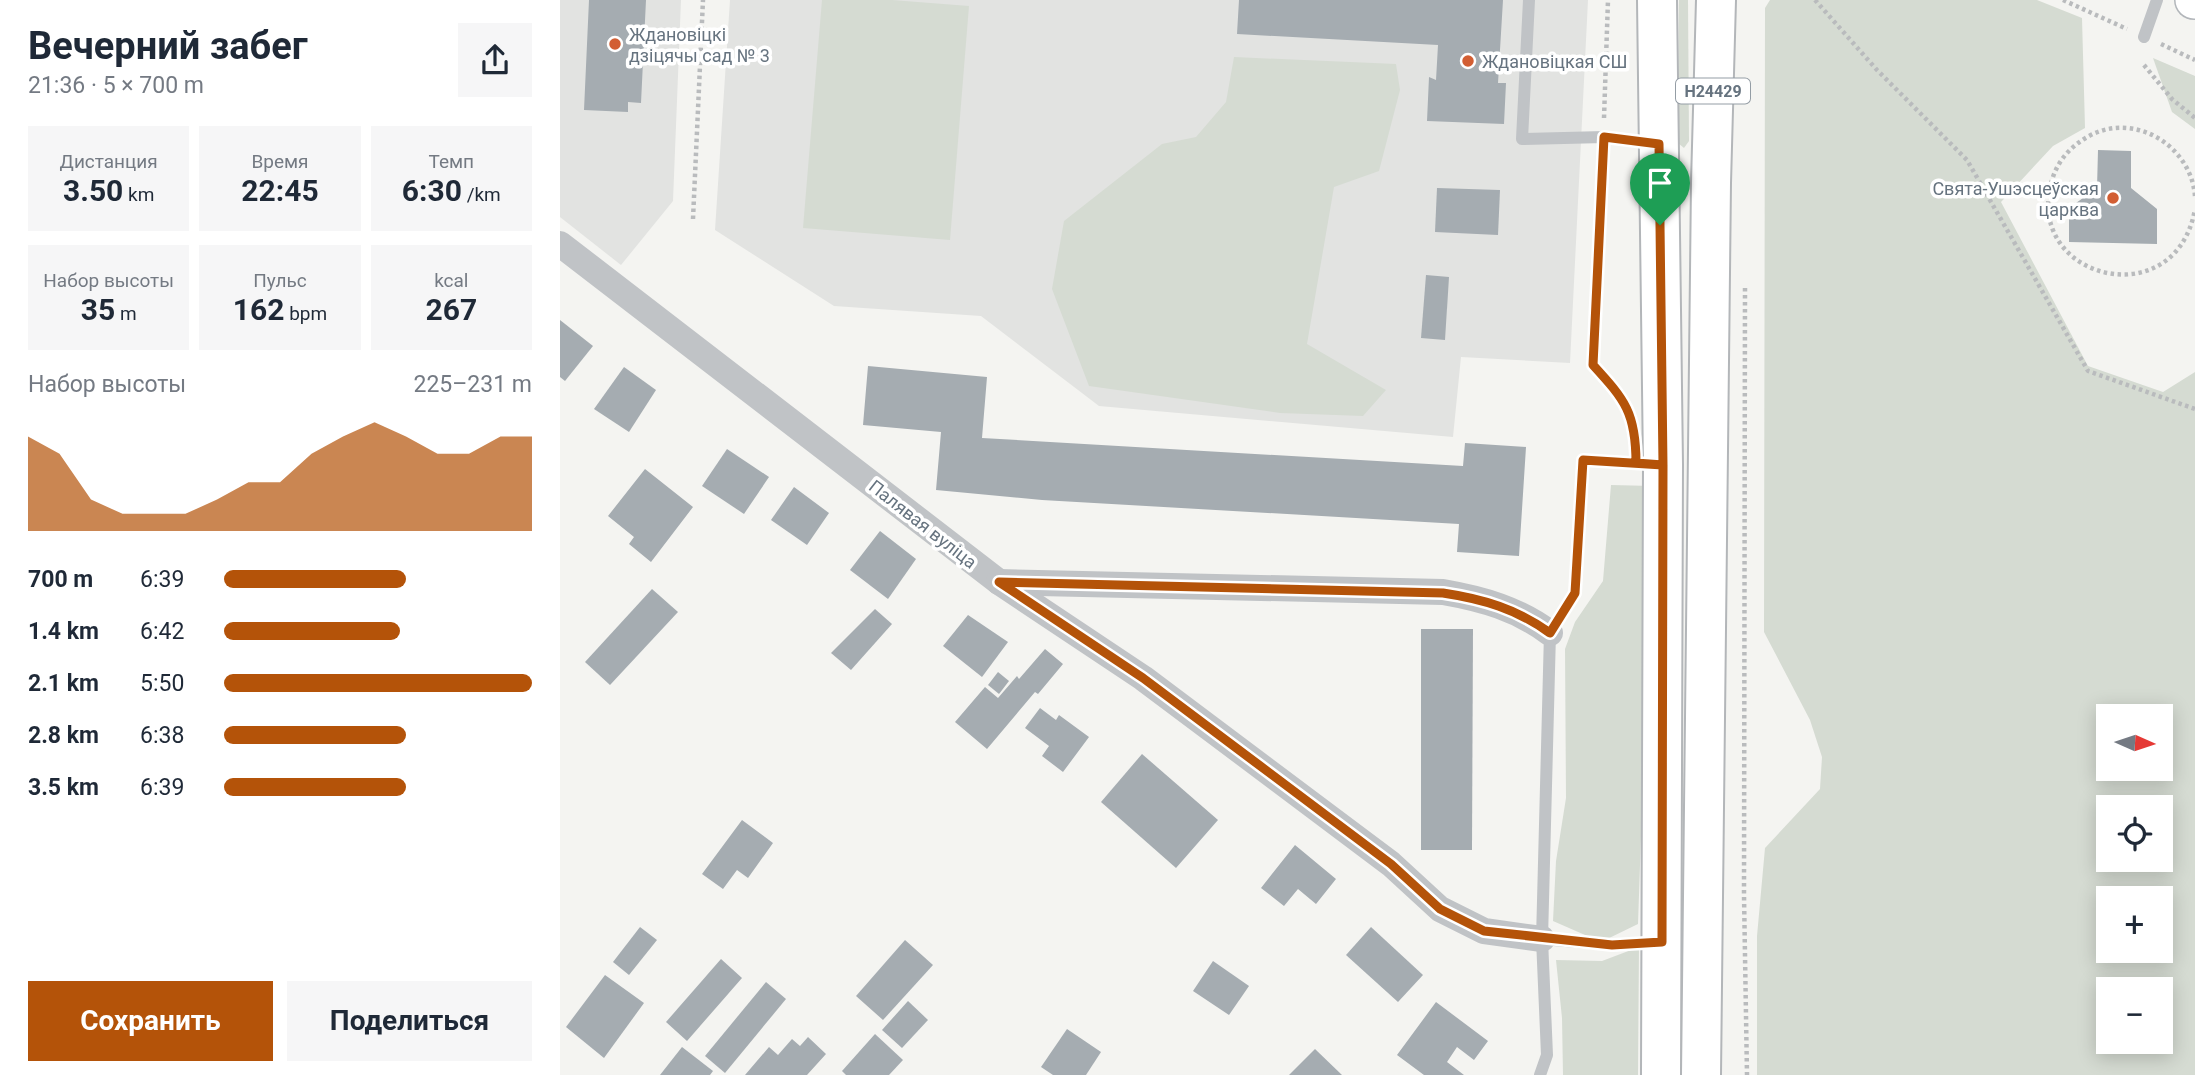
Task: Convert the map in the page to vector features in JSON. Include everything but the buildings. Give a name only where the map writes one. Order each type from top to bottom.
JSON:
[{"type":"main road","points":[[1657,0],[1663,465],[1661,1075]]},
{"type":"main road","points":[[1701,1075],[1711,183],[1702,0]]},
{"type":"main road","name":"Н24429","points":[[1711,183],[1716,0]]},
{"type":"street","name":"Палявая вуліца","points":[[560,244],[999,582],[1143,678],[1391,864],[1440,909],[1484,931],[1542,939]]},
{"type":"street","points":[[999,582],[1443,593],[1479,598],[1527,616],[1550,633]]},
{"type":"lane","points":[[1528,0],[1522,139],[1604,137],[1659,144]]},
{"type":"lane","points":[[2144,37],[2157,0]]},
{"type":"lane","points":[[1540,1075],[1547,1055],[1542,939],[1550,633],[1575,593],[1583,460],[1663,465]]},
{"type":"lane","points":[[1542,939],[1612,945],[1662,942]]},
{"type":"path","points":[[693,219],[704,0]]},
{"type":"path","points":[[1608,0],[1593,365],[1626,402],[1629,412]]},
{"type":"path","points":[[1815,0],[1877,69],[1967,160],[2088,371],[2195,409]]},
{"type":"path","points":[[2063,0],[2195,60]]},
{"type":"path","points":[[2144,65],[2172,99],[2195,118]]},
{"type":"path","points":[[2195,196],[2188,169],[2177,153],[2163,140],[2146,132],[2109,129],[2084,139],[2063,157],[2049,190],[2048,209],[2052,226],[2072,257],[2096,271],[2122,276],[2158,267],[2173,255],[2185,241],[2195,209]]},
{"type":"path","points":[[1745,285],[1744,895],[1747,1075]]},
{"type":"shaded area","points":[[560,0],[681,0],[673,201],[621,265],[560,217]]},
{"type":"shaded area","points":[[730,0],[1588,0],[1570,363],[1461,357],[1453,437],[1099,406],[981,316],[834,306],[715,230]]},
{"type":"shaded area","points":[[822,0],[892,0],[969,6],[950,240],[803,228]]},
{"type":"shaded area","points":[[1679,0],[1688,0],[1689,141],[1684,148],[1678,143]]},
{"type":"shaded area","points":[[1770,0],[2037,0],[2082,18],[2085,128],[2053,146],[2001,202],[2088,366],[2163,392],[2195,372],[2195,1075],[1757,1075],[1757,936],[1765,848],[1820,789],[1822,757],[1810,720],[1764,632],[1765,8]]},
{"type":"shaded area","points":[[1234,57],[1396,64],[1400,90],[1379,171],[1334,187],[1307,344],[1386,390],[1363,416],[1280,413],[1089,386],[1052,289],[1064,221],[1162,144],[1196,137],[1226,102]]},
{"type":"shaded area","points":[[2153,58],[2195,76],[2195,129],[2172,112]]},
{"type":"shaded area","points":[[1611,485],[1653,486],[1638,924],[1601,942],[1553,921],[1556,861],[1566,798],[1565,649],[1575,622],[1603,581]]},
{"type":"shaded area","points":[[1639,947],[1638,1075],[1563,1075],[1562,1018],[1556,960],[1602,961]]},
{"type":"place","name":"Ждановіцкі дзіцячы сад № 3","points":[[615,44]]},
{"type":"place","name":"Ждановіцкая СШ","points":[[1468,61]]},
{"type":"place","name":"Свята-Ушэсцеўская царква","points":[[2113,198]]},
{"type":"route","points":[[1660,225],[1659,144],[1604,137],[1593,365],[1626,402],[1636,444],[1636,463],[1663,465],[1662,942],[1612,945],[1484,931],[1440,909],[1391,864],[1143,678],[999,582],[1443,593],[1479,598],[1527,616],[1550,633],[1575,593],[1583,460],[1663,465],[1660,225]]}]
